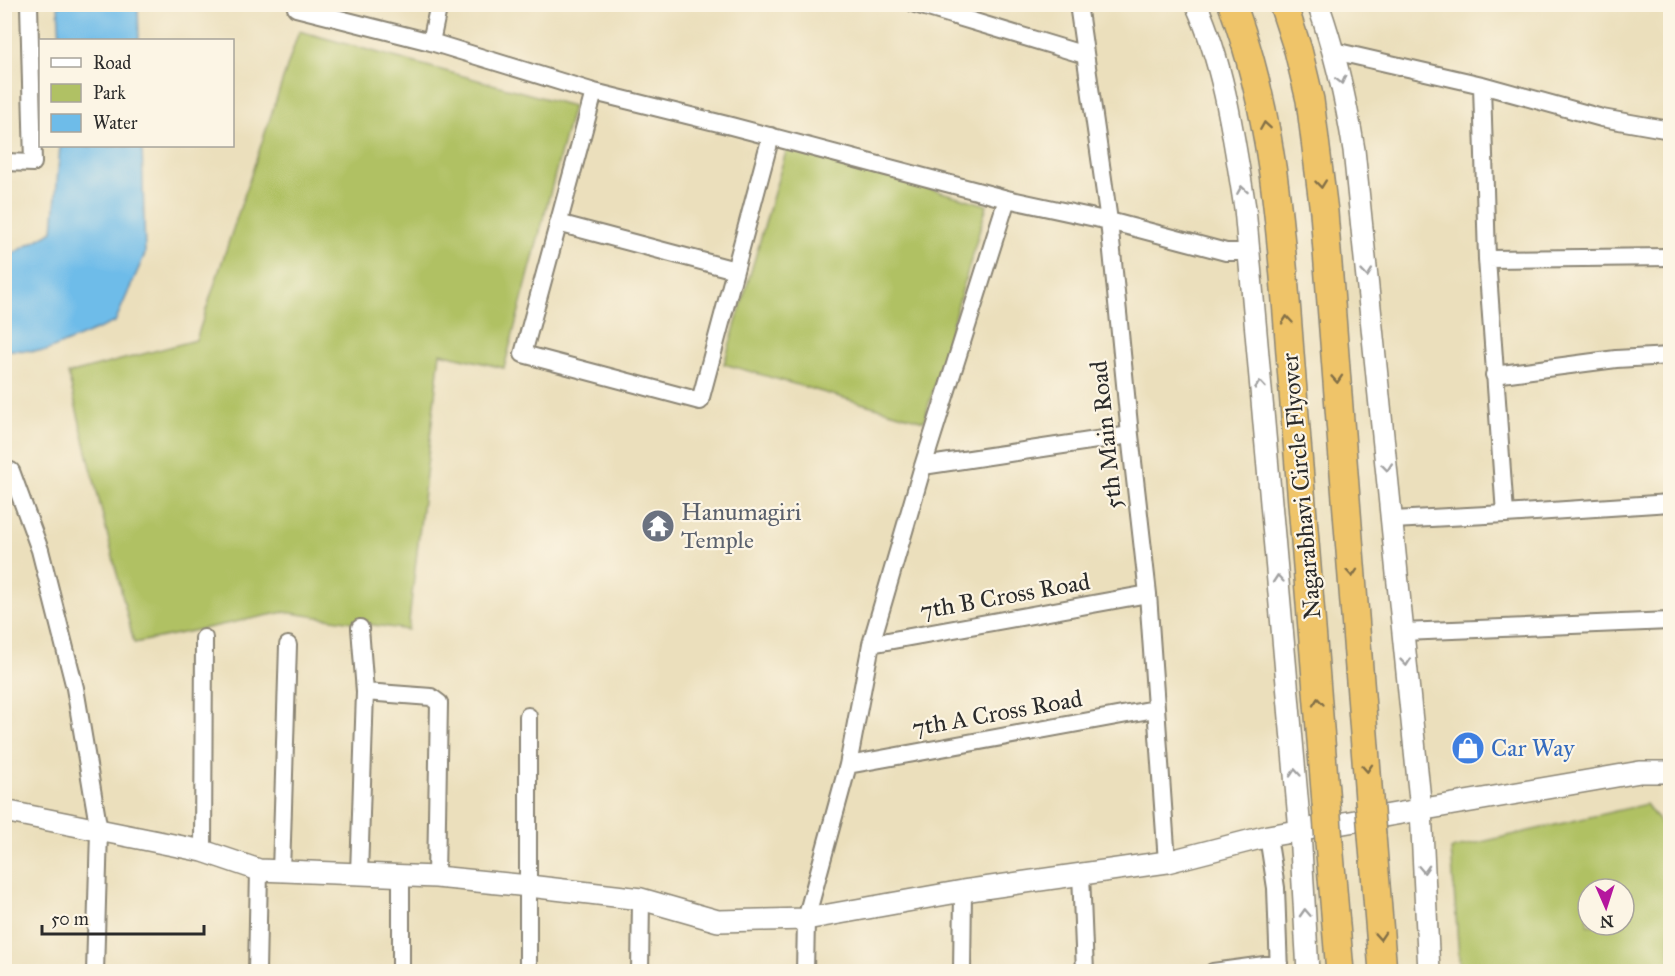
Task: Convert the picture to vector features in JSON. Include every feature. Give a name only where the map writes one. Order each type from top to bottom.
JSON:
[{"type":"highway","name":"Nagarabhavi Circle Flyover","points":[[1232,4],[1247,44],[1260,94],[1280,225],[1340,972]]},
{"type":"highway","name":"Nagarabhavi Circle Flyover","points":[[1283,4],[1298,50],[1310,100],[1324,212],[1383,972]]},
{"type":"street","points":[[4,162],[33,163],[29,4]]},
{"type":"street","points":[[297,4],[296,8],[431,42],[594,92],[1226,252],[1248,252]]},
{"type":"street","points":[[431,42],[439,4]]},
{"type":"street","points":[[915,4],[1085,55]]},
{"type":"street","name":"5th Main Road","points":[[1078,4],[1109,221],[1148,594],[1167,862]]},
{"type":"street","points":[[1196,4],[1205,22],[1219,69],[1245,208],[1300,831],[1308,972]]},
{"type":"street","points":[[1318,4],[1345,93],[1354,150],[1422,810],[1430,972]]},
{"type":"street","points":[[1334,51],[1482,85],[1602,118],[1671,130]]},
{"type":"street","points":[[1482,85],[1487,259],[1505,514]]},
{"type":"street","points":[[594,92],[522,354],[699,401],[771,136]]},
{"type":"street","points":[[805,972],[806,920],[848,765],[871,644],[923,466],[1007,198]]},
{"type":"street","points":[[558,223],[735,270]]},
{"type":"street","points":[[1487,259],[1671,257]]},
{"type":"street","points":[[1494,375],[1616,359],[1671,356]]},
{"type":"street","points":[[923,466],[1130,435]]},
{"type":"street","points":[[11,471],[40,550],[75,688],[99,831],[95,972]]},
{"type":"street","points":[[1393,520],[1671,503]]},
{"type":"street","name":"7th B Cross Road","points":[[871,644],[1148,594]]},
{"type":"street","points":[[1403,632],[1671,621]]},
{"type":"street","points":[[359,874],[365,692],[360,628]]},
{"type":"street","points":[[203,851],[204,638]]},
{"type":"street","points":[[281,872],[288,645]]},
{"type":"street","points":[[365,692],[431,697],[439,703],[436,877]]},
{"type":"street","name":"7th A Cross Road","points":[[848,765],[1155,709]]},
{"type":"street","points":[[528,716],[528,972]]},
{"type":"street","points":[[4,811],[203,851],[259,870],[436,877],[641,899],[718,921],[806,920],[963,891],[1167,862],[1268,836],[1640,772],[1671,772]]},
{"type":"street","points":[[1213,972],[1279,967],[1276,888],[1268,836]]},
{"type":"street","points":[[257,972],[259,870]]},
{"type":"street","points":[[1081,874],[1085,972]]},
{"type":"street","points":[[401,876],[401,972]]},
{"type":"street","points":[[962,972],[963,891]]},
{"type":"street","points":[[639,972],[641,899]]},
{"type":"green space","points":[[299,31],[573,106],[504,368],[440,353],[408,630],[284,612],[134,643],[68,374],[196,340]]},
{"type":"green space","points":[[787,148],[987,205],[924,421],[724,364]]},
{"type":"green space","points":[[1646,804],[1670,837],[1670,971],[1460,971],[1451,849]]},
{"type":"water","points":[[58,5],[138,5],[139,39],[60,39]]},
{"type":"water","points":[[60,147],[142,147],[145,254],[115,322],[46,351],[5,350],[5,258],[53,231]]},
{"type":"place","name":"Hanumagiri Temple","points":[[658,526]]},
{"type":"place","name":"Car Way","points":[[1468,748]]}]
